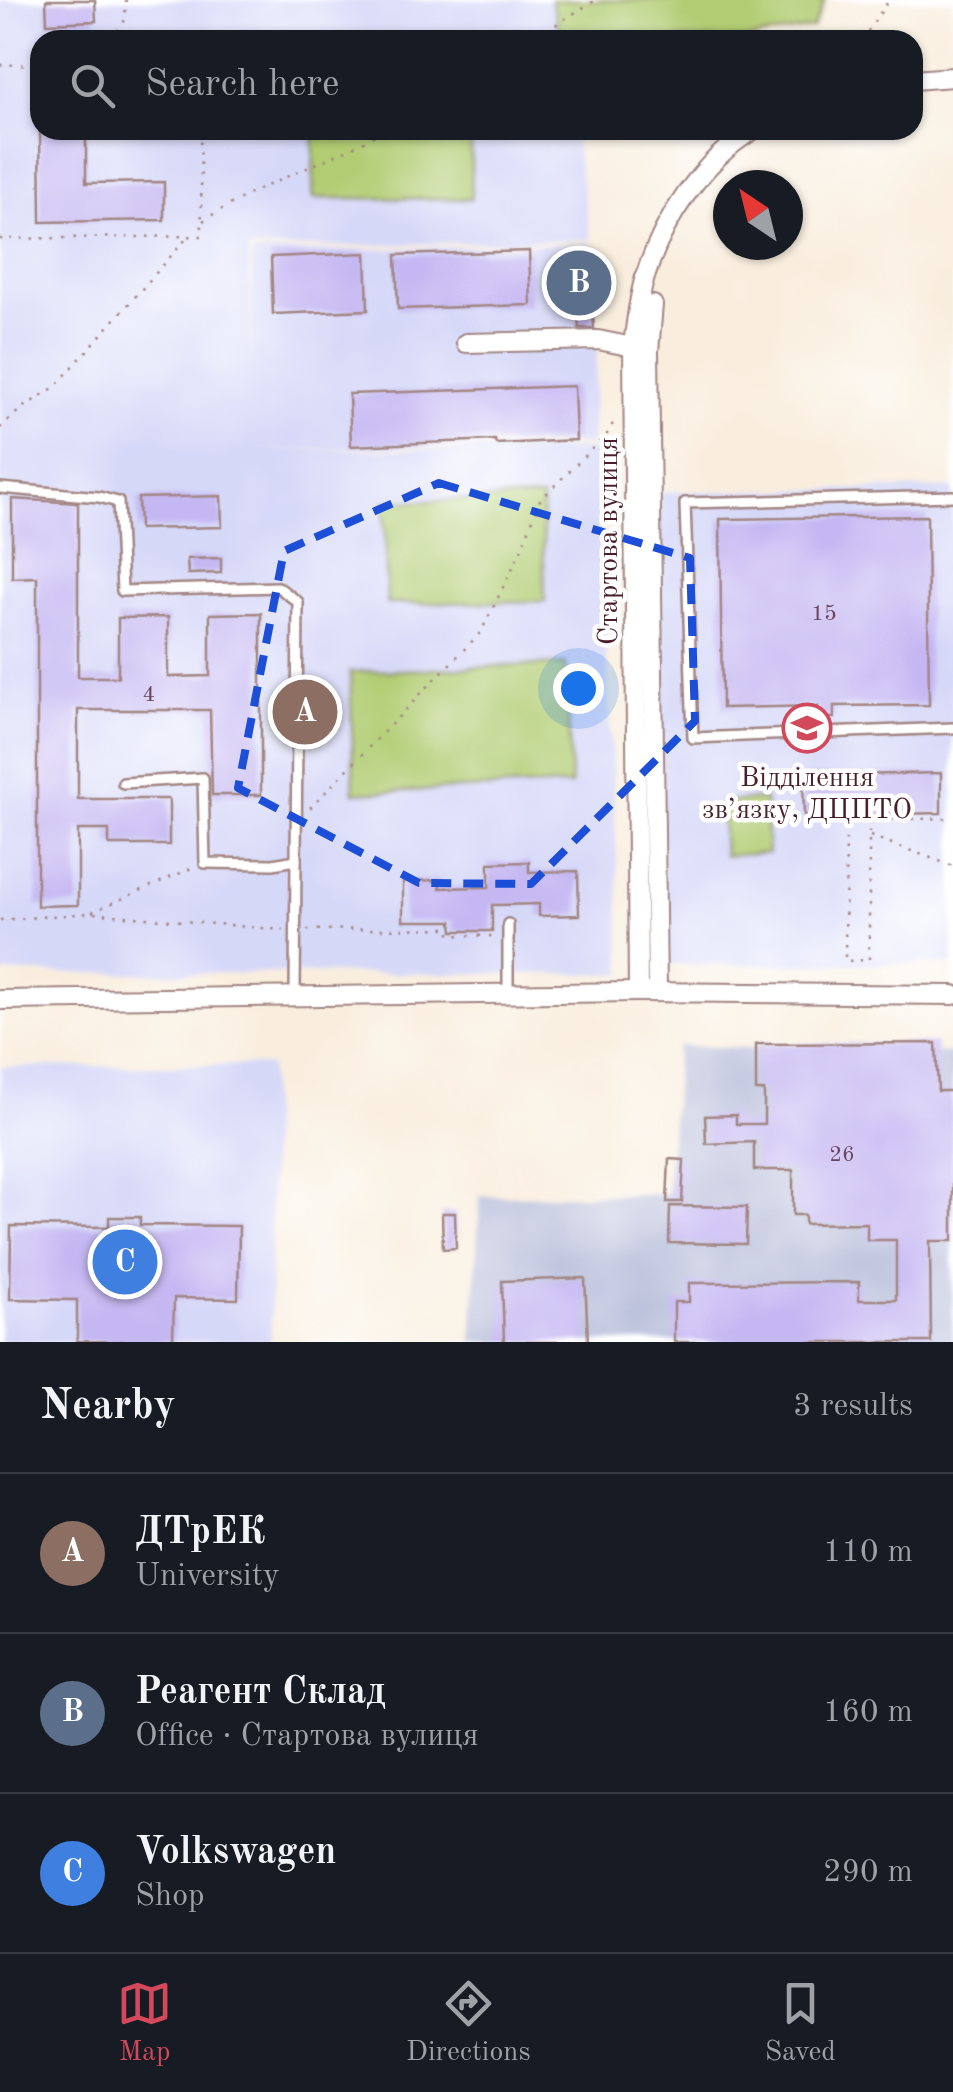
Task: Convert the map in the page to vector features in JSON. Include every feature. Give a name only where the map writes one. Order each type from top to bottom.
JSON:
[{"type":"street","points":[[923,79],[953,77]]},
{"type":"street","name":"Стартова вулиця","points":[[648,992],[641,348],[646,275],[676,210],[708,167],[741,140]]},
{"type":"street","name":"Стартова вулиця","points":[[641,348],[653,305]]},
{"type":"street","points":[[466,342],[598,340],[641,348]]},
{"type":"street","points":[[0,1000],[648,992],[953,995]]},
{"type":"lane","points":[[0,488],[118,502],[122,591],[278,587],[298,602],[295,998]]},
{"type":"lane","points":[[953,496],[685,503],[694,738],[953,728]]},
{"type":"lane","points":[[124,783],[203,778],[204,863],[273,864],[296,860]]},
{"type":"lane","points":[[508,924],[508,995]]},
{"type":"path","points":[[118,30],[124,20],[126,0]]},
{"type":"path","points":[[551,30],[596,0]]},
{"type":"path","points":[[869,30],[889,0]]},
{"type":"path","points":[[0,65],[30,64]]},
{"type":"path","points":[[0,239],[202,236],[200,140]]},
{"type":"path","points":[[202,222],[240,196],[367,140]]},
{"type":"path","points":[[0,428],[55,387],[188,236]]},
{"type":"path","points":[[297,821],[481,632],[520,553],[540,500],[608,433],[617,416]]},
{"type":"path","points":[[869,820],[868,960],[845,961],[846,821],[869,820],[953,818]]},
{"type":"path","points":[[869,836],[953,866]]},
{"type":"path","points":[[91,912],[204,863]]},
{"type":"path","points":[[0,920],[91,912],[296,932],[318,928],[450,928],[450,936],[508,936]]},
{"type":"highlighted area","points":[[439,483],[690,558],[695,721],[531,884],[419,883],[238,788],[284,551]]},
{"type":"shaded area","points":[[0,0],[551,0],[559,30],[30,30],[30,140],[575,140],[591,239],[249,249],[251,380],[252,253],[591,243],[598,340],[591,444],[252,450],[596,449],[623,974],[0,973]]},
{"type":"shaded area","name":"Відділення зв’язку, ДЦПТО","points":[[953,488],[953,964],[663,965],[659,492]]},
{"type":"shaded area","points":[[677,1046],[953,1053],[953,1342],[472,1342],[480,1196],[667,1194]]},
{"type":"shaded area","points":[[270,1065],[271,1342],[0,1342],[0,1067]]},
{"type":"green space","points":[[551,0],[825,0],[813,28],[802,30],[559,30]]},
{"type":"green space","points":[[314,140],[471,140],[471,199],[313,198]]},
{"type":"green space","points":[[542,498],[545,601],[387,604],[384,502]]},
{"type":"green space","points":[[566,664],[571,785],[354,793],[350,672]]},
{"type":"green space","points":[[765,799],[768,853],[724,856],[721,802]]},
{"type":"building","points":[[46,0],[95,0],[96,21],[47,23]]},
{"type":"building","points":[[40,140],[86,140],[86,183],[164,182],[164,220],[41,222]]},
{"type":"building","points":[[529,251],[531,305],[398,309],[396,255]]},
{"type":"building","points":[[366,253],[368,310],[273,314],[271,257]]},
{"type":"building","points":[[588,260],[594,328],[579,328],[577,306],[569,307],[565,262]]},
{"type":"building","points":[[574,386],[576,440],[351,446],[349,394]]},
{"type":"building","points":[[221,496],[222,527],[139,529],[138,498]]},
{"type":"building","points":[[12,499],[78,503],[78,677],[118,677],[118,618],[168,617],[168,677],[210,676],[210,614],[261,613],[261,795],[212,795],[210,710],[78,710],[78,799],[169,799],[169,845],[109,845],[109,830],[78,830],[78,905],[37,906],[37,577],[12,578]]},
{"type":"building","points":[[927,516],[929,705],[834,706],[834,718],[818,718],[818,706],[722,708],[720,519]]},
{"type":"building","points":[[221,558],[221,573],[188,574],[187,559]]},
{"type":"building","points":[[941,773],[941,813],[804,816],[803,776]]},
{"type":"building","points":[[529,862],[529,872],[578,871],[579,915],[539,916],[539,904],[492,905],[492,931],[453,931],[452,921],[403,921],[403,881],[440,880],[440,888],[489,887],[489,863]]},
{"type":"building","points":[[936,1043],[938,1091],[953,1091],[953,1241],[930,1241],[931,1342],[674,1342],[674,1302],[689,1302],[689,1283],[859,1282],[859,1300],[896,1300],[896,1240],[867,1240],[867,1223],[805,1224],[805,1215],[793,1215],[793,1170],[754,1170],[754,1142],[706,1144],[705,1116],[736,1115],[736,1124],[764,1124],[764,1091],[756,1091],[756,1044]]},
{"type":"building","points":[[669,1159],[684,1160],[682,1202],[667,1202]]},
{"type":"building","points":[[670,1206],[747,1207],[746,1244],[669,1243]]},
{"type":"building","points":[[442,1213],[455,1213],[456,1248],[443,1249]]},
{"type":"building","points":[[109,1217],[140,1217],[140,1225],[239,1226],[238,1299],[174,1298],[173,1341],[166,1342],[77,1341],[77,1300],[10,1299],[11,1226],[109,1227]]},
{"type":"building","points":[[585,1278],[588,1342],[504,1342],[502,1281]]},
{"type":"place","name":"Реагент Склад","points":[[579,283]]},
{"type":"place","name":"ДТрЕК","points":[[305,712]]},
{"type":"place","name":"Відділення зв’язку, ДЦПТО","points":[[807,728]]},
{"type":"place","name":"Volkswagen","points":[[125,1262]]}]
